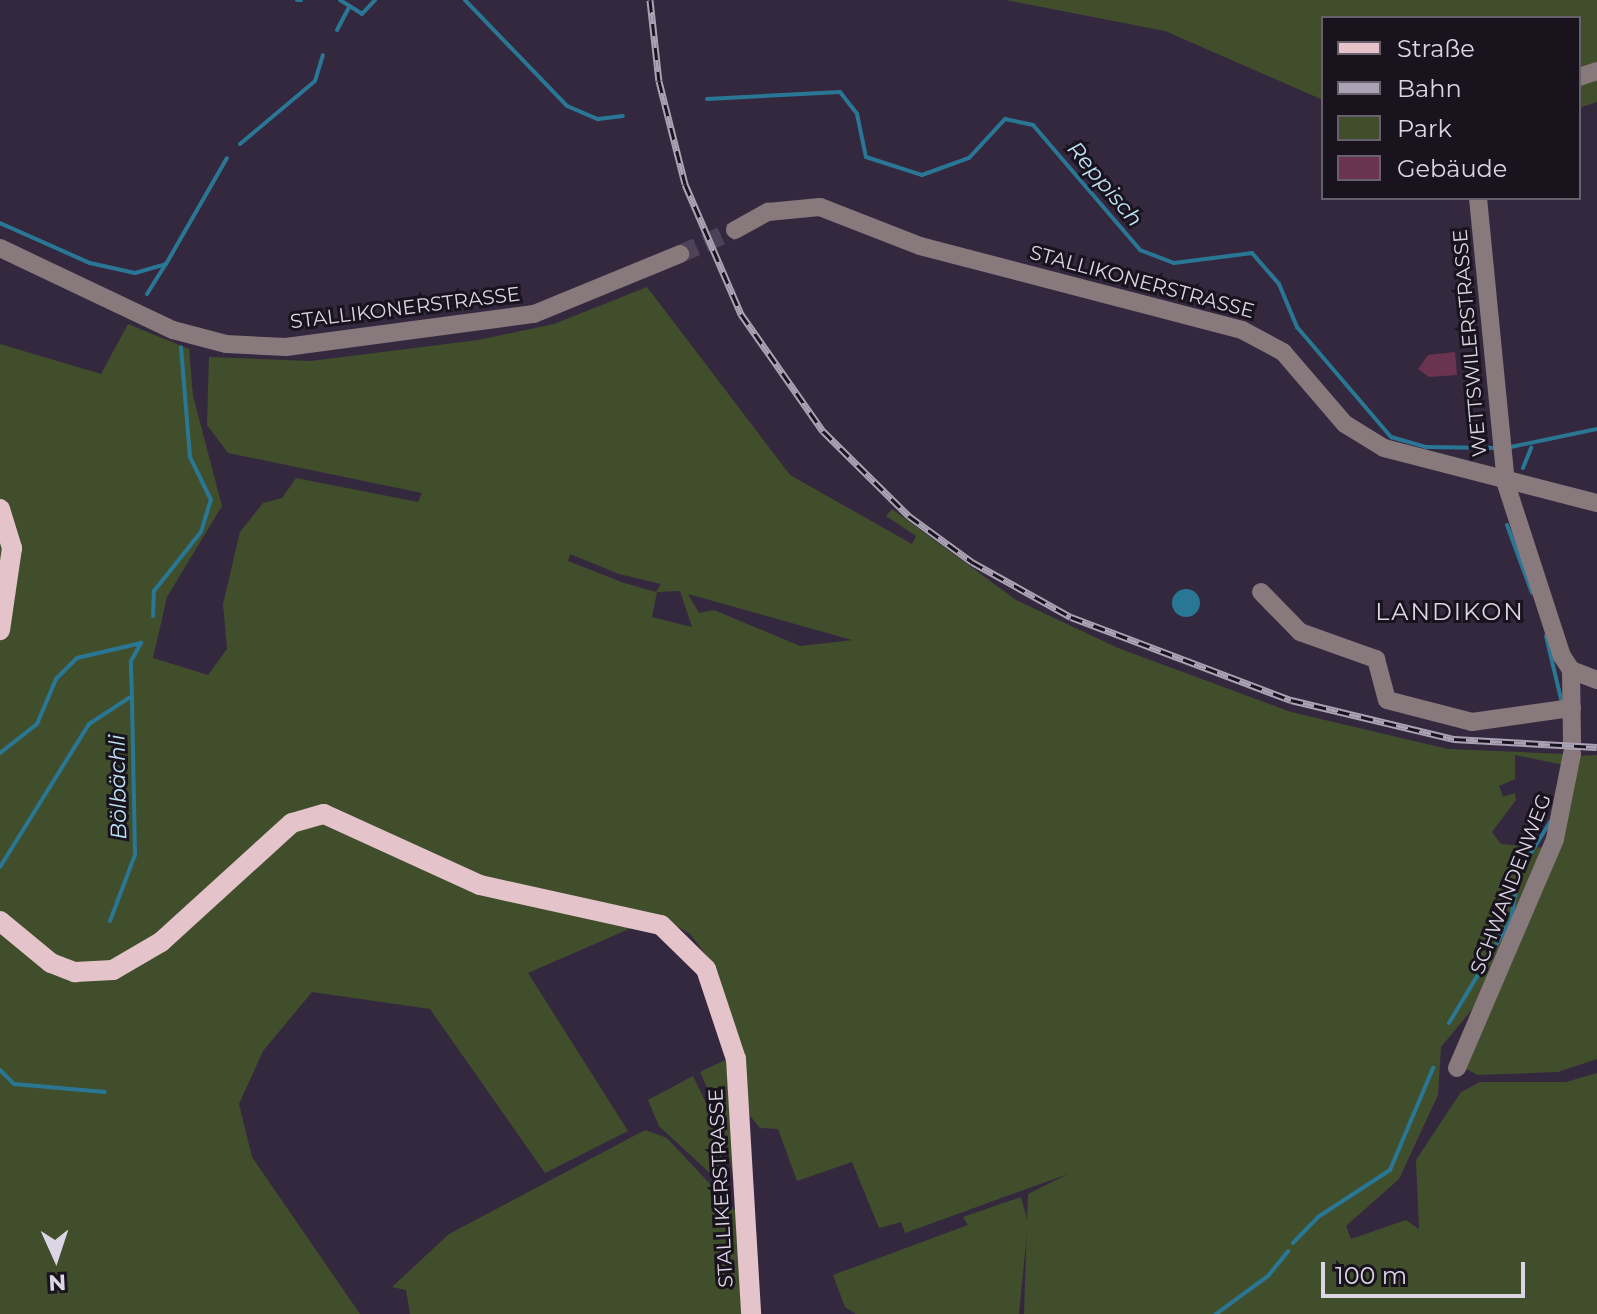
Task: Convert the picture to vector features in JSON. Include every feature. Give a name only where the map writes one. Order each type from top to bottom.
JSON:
[{"type":"main road","points":[[0,509],[12,548],[0,630]]},
{"type":"main road","name":"STALLIKERSTRASSE","points":[[0,921],[51,963],[75,972],[113,970],[161,942],[292,823],[324,814],[480,885],[645,918],[681,937],[706,969],[741,1089],[751,1314]]},
{"type":"street","name":"WETTSWILERSTRASSE","points":[[1478,200],[1499,438],[1506,484],[1571,670]]},
{"type":"street","name":"STALLIKONERSTRASSE","points":[[735,230],[768,212],[820,207],[911,244],[1242,330],[1283,352],[1364,438],[1506,484],[1597,503]]},
{"type":"street","name":"STALLIKONERSTRASSE","points":[[0,248],[173,330],[226,344],[286,347],[534,314],[680,254]]},
{"type":"street","points":[[1261,592],[1300,632],[1376,659],[1381,696],[1401,705],[1472,722],[1572,708]]},
{"type":"street","points":[[1571,670],[1597,680]]},
{"type":"street","name":"SCHWANDENWEG","points":[[1457,1068],[1555,839],[1572,748],[1571,670]]},
{"type":"green space","points":[[1006,0],[1597,0],[1597,102],[1581,107],[1581,16],[1321,16],[1321,99],[1165,31]]},
{"type":"green space","points":[[647,287],[790,475],[912,544],[916,536],[886,516],[892,509],[1016,600],[1118,648],[1291,712],[1448,749],[1565,754],[1564,765],[1515,755],[1515,779],[1499,786],[1503,797],[1515,793],[1516,800],[1492,832],[1501,844],[1546,848],[1479,1001],[1441,1047],[1438,1095],[1399,1179],[1346,1226],[1351,1239],[1406,1220],[1419,1229],[1416,1160],[1461,1092],[1480,1082],[1566,1082],[1597,1073],[1597,1314],[1024,1314],[1028,1194],[1068,1174],[905,1233],[901,1222],[879,1228],[852,1162],[797,1181],[778,1129],[760,1128],[750,1116],[744,1071],[706,955],[690,934],[659,916],[528,973],[628,1131],[545,1173],[430,1009],[312,992],[263,1051],[239,1104],[252,1157],[360,1314],[0,1314],[0,344],[101,374],[128,324],[189,349],[193,396],[222,506],[167,597],[153,658],[208,675],[227,649],[223,604],[240,532],[263,503],[282,498],[296,478],[418,502],[422,493],[228,453],[207,425],[209,357],[311,361],[478,340],[554,324]],"holes":[[[570,554],[619,574],[661,584],[656,592],[624,583],[568,561]],[[680,591],[692,627],[652,617],[657,592]],[[688,594],[853,640],[800,646],[714,610],[699,613]]]},
{"type":"green space","points":[[1597,755],[1597,1059],[1558,1072],[1478,1075],[1466,1069],[1578,756]]},
{"type":"green space","points":[[727,1059],[737,1198],[723,1123],[700,1072]]},
{"type":"green space","points":[[693,1076],[717,1126],[727,1189],[659,1126],[648,1100]]},
{"type":"green space","points":[[645,1130],[667,1138],[740,1216],[744,1314],[410,1314],[406,1290],[392,1287],[449,1234]]},
{"type":"green space","points":[[1021,1197],[1028,1223],[1019,1314],[856,1314],[845,1307],[833,1275],[968,1225],[963,1217]]},
{"type":"water","points":[[1186,589],[1196,593],[1200,603],[1196,613],[1186,617],[1176,613],[1172,603],[1176,593]]},
{"type":"building","points":[[1455,352],[1457,375],[1429,377],[1418,369],[1428,355]]},
{"type":"waterway","name":"Reppisch","points":[[340,0],[362,14],[375,0]]},
{"type":"waterway","name":"Reppisch","points":[[465,0],[567,106],[598,119],[623,116]]},
{"type":"waterway","points":[[337,30],[348,9]]},
{"type":"waterway","points":[[240,144],[315,81],[323,55]]},
{"type":"waterway","name":"Reppisch","points":[[707,99],[840,92],[857,114],[866,157],[922,175],[969,158],[1005,119],[1033,125],[1140,250],[1174,263],[1252,253],[1279,284],[1297,327],[1391,437],[1425,447],[1497,448]]},
{"type":"waterway","points":[[0,223],[90,263],[135,273],[166,264],[227,158]]},
{"type":"waterway","points":[[147,294],[166,264]]},
{"type":"waterway","points":[[153,616],[154,591],[201,532],[211,500],[190,457],[181,347]]},
{"type":"waterway","name":"Reppisch","points":[[1506,448],[1597,429]]},
{"type":"waterway","points":[[1523,468],[1531,448]]},
{"type":"waterway","points":[[1507,525],[1532,593]]},
{"type":"waterway","points":[[1546,636],[1562,703]]},
{"type":"waterway","points":[[0,753],[37,724],[56,679],[77,658],[141,643]]},
{"type":"waterway","points":[[0,867],[89,724],[132,696],[131,661],[141,643]]},
{"type":"waterway","name":"Bölbächli","points":[[110,921],[135,855],[132,696]]},
{"type":"waterway","points":[[1449,1023],[1511,920],[1519,872],[1550,822]]},
{"type":"waterway","points":[[1293,1243],[1318,1217],[1390,1170],[1433,1068]]},
{"type":"waterway","points":[[0,1070],[14,1084],[105,1092]]},
{"type":"waterway","points":[[1216,1314],[1268,1276],[1288,1251]]},
{"type":"tunnel","points":[[680,254],[735,230]]},
{"type":"railway","points":[[650,0],[659,81],[685,184],[741,314],[823,431],[909,516],[972,562],[1071,617],[1291,700],[1454,739],[1597,747]]},
{"type":"district","name":"LANDIKON","points":[[1450,612]]}]
